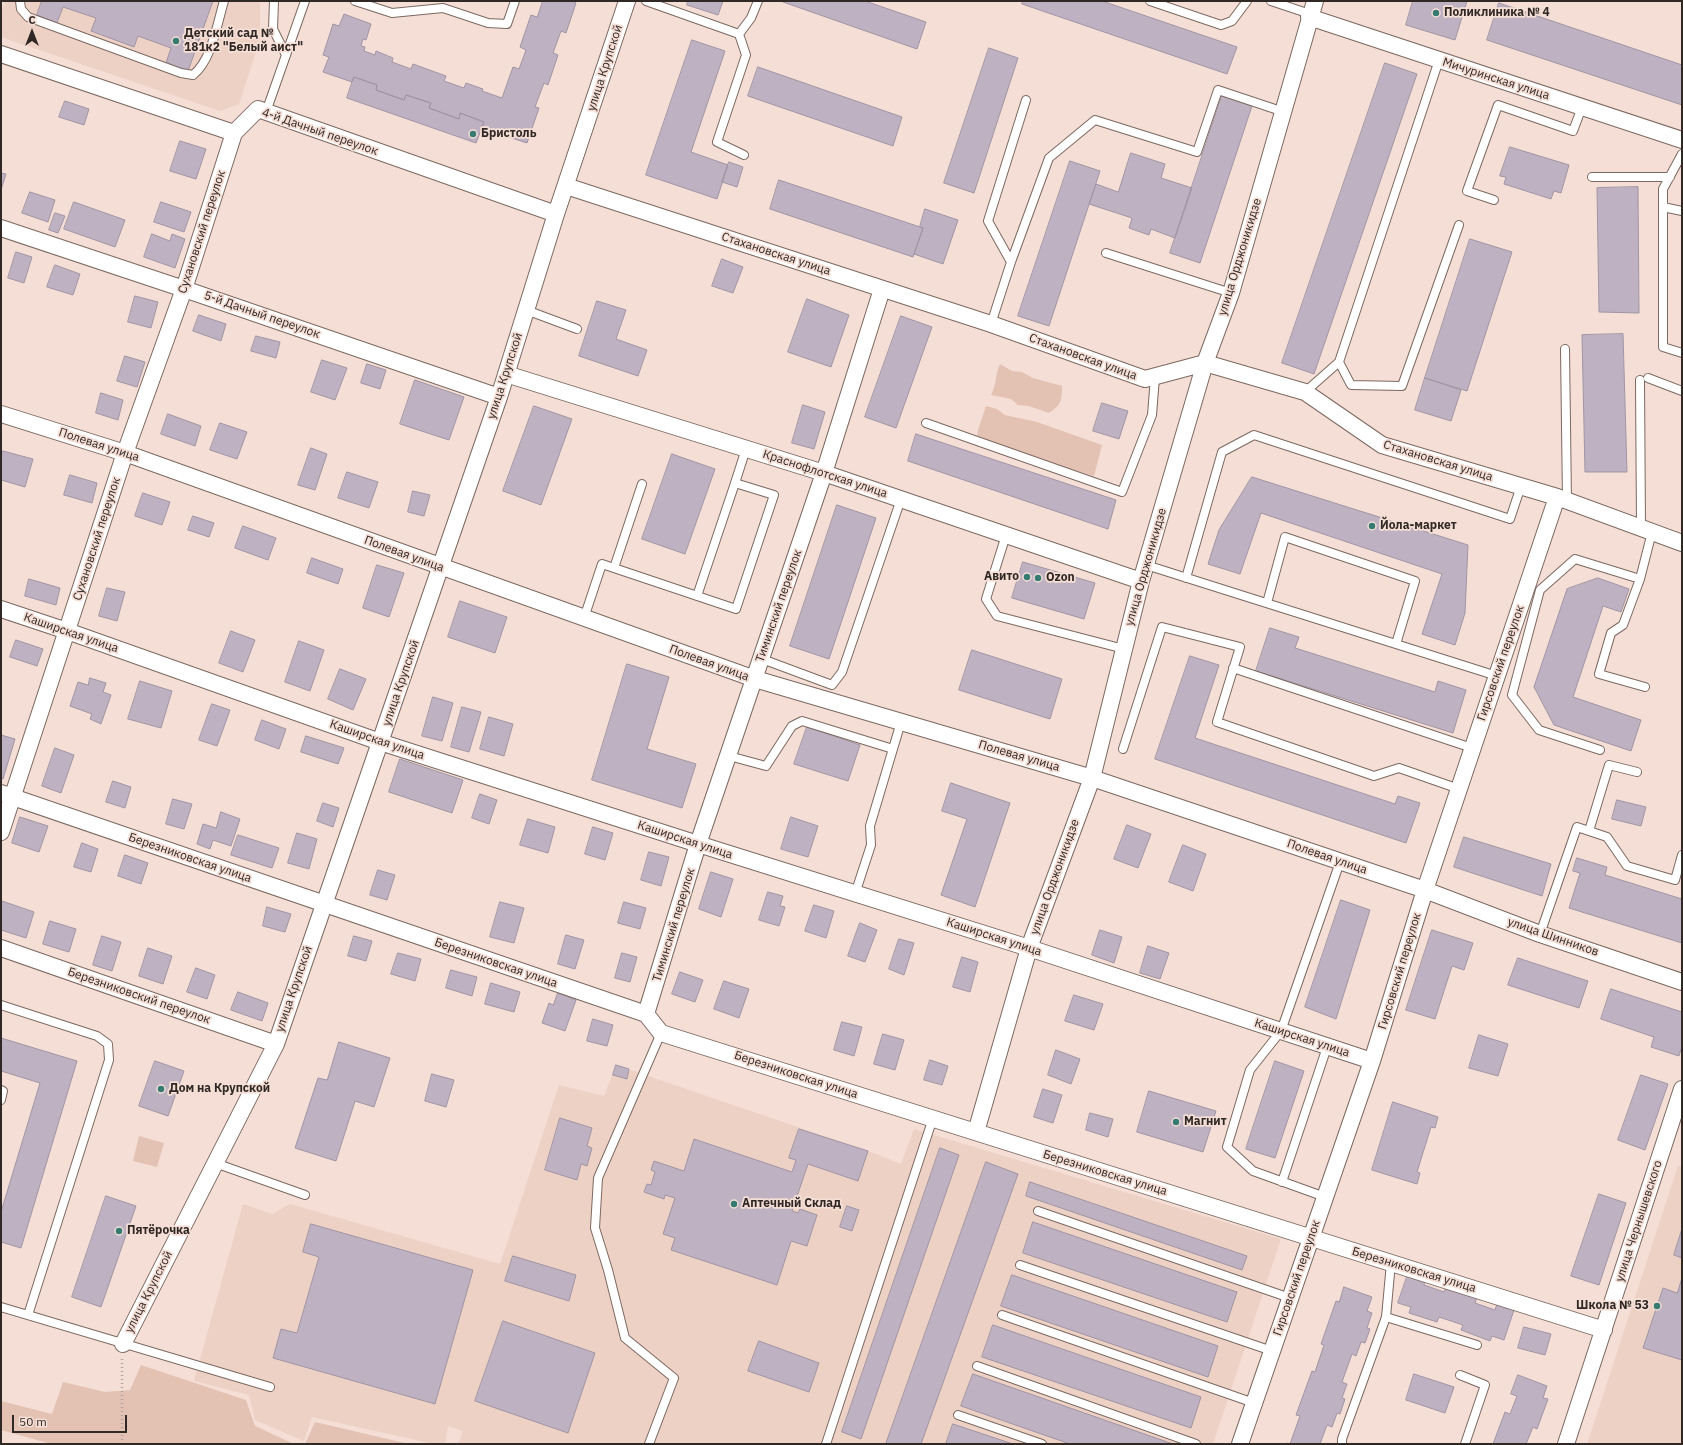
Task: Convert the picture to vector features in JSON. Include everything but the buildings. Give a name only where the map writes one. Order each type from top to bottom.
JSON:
[{"type":"street","name":"улица Крупской","points":[[122,1344],[276,1044],[499,397],[556,214],[627,1]]},
{"type":"street","name":"Мичуринская улица","points":[[1312,11],[1439,60],[1682,140]]},
{"type":"street","name":"улица Орджоникидзе","points":[[976,1132],[1029,948],[1092,778],[1141,581],[1205,363],[1231,293],[1312,11]]},
{"type":"street","points":[[1,54],[234,133]]},
{"type":"street","name":"4-й Дачный переулок","points":[[234,133],[258,109],[556,214]]},
{"type":"street","name":"Сухановский переулок","points":[[1,832],[7,795],[67,631],[125,453],[184,289],[234,133]]},
{"type":"street","name":"Стахановская улица","points":[[566,186],[991,324],[1145,379],[1205,363],[1305,392],[1382,445],[1562,499],[1682,543]]},
{"type":"street","name":"5-й Дачный переулок","points":[[1,228],[499,397]]},
{"type":"street","name":"Тиминский переулок","points":[[646,1014],[698,844],[824,473],[882,289]]},
{"type":"street","name":"Краснофлотская улица","points":[[506,374],[824,473],[1141,581]]},
{"type":"street","name":"Полевая улица","points":[[1,414],[125,453],[441,568],[755,679],[1092,778],[1425,890]]},
{"type":"street","name":"Гирсовский переулок","points":[[1240,1444],[1372,1062],[1425,890],[1472,748],[1562,499]]},
{"type":"street","name":"Каширская улица","points":[[1,609],[380,742],[1029,948],[1372,1062]]},
{"type":"street","name":"Березниковская улица","points":[[7,795],[646,1014]]},
{"type":"street","name":"улица Шинников","points":[[1425,890],[1540,934],[1682,982]]},
{"type":"street","name":"Березниковский переулок","points":[[1,948],[276,1044]]},
{"type":"street","points":[[646,1014],[661,1033]]},
{"type":"street","name":"Березниковская улица","points":[[661,1033],[1604,1330]]},
{"type":"street","name":"улица Чернышевского","points":[[1566,1444],[1682,1089]]},
{"type":"lane","points":[[20,1],[21,8],[28,18],[180,73],[193,75],[201,68],[208,55],[224,1]]},
{"type":"lane","points":[[274,1],[273,29],[286,55]]},
{"type":"lane","points":[[266,112],[305,1]]},
{"type":"lane","points":[[356,1],[392,13],[442,8],[488,23],[507,24],[515,1]]},
{"type":"lane","points":[[646,1],[739,34]]},
{"type":"lane","points":[[739,34],[751,18],[758,1]]},
{"type":"lane","points":[[1150,1],[1221,25],[1232,21],[1247,1]]},
{"type":"lane","points":[[1271,1],[1312,11]]},
{"type":"lane","points":[[739,34],[746,54],[717,142],[744,155]]},
{"type":"lane","points":[[1305,392],[1339,362],[1439,60]]},
{"type":"lane","points":[[991,324],[1011,262],[1049,158],[1095,120],[1197,152],[1218,90],[1284,112]]},
{"type":"lane","points":[[1011,262],[988,222],[1026,100]]},
{"type":"lane","points":[[1494,200],[1467,191],[1498,105],[1573,131],[1582,107]]},
{"type":"lane","points":[[1682,154],[1663,189],[1663,347],[1682,353]]},
{"type":"lane","points":[[1592,177],[1670,177]]},
{"type":"lane","points":[[1663,207],[1682,211]]},
{"type":"lane","points":[[1339,362],[1351,385],[1402,386],[1459,224]]},
{"type":"lane","points":[[1106,253],[1231,293]]},
{"type":"lane","points":[[526,310],[577,329]]},
{"type":"lane","points":[[1562,499],[1565,349]]},
{"type":"lane","points":[[926,423],[1122,492],[1152,415],[1155,377]]},
{"type":"lane","points":[[1645,687],[1599,674],[1611,633],[1623,625],[1640,579],[1647,530],[1644,379],[1682,391]]},
{"type":"lane","points":[[1186,578],[1222,452],[1254,435],[1510,519],[1521,486]]},
{"type":"lane","points":[[697,596],[746,449]]},
{"type":"lane","points":[[584,618],[602,564],[736,609],[774,495],[735,483]]},
{"type":"lane","points":[[614,568],[642,484]]},
{"type":"lane","points":[[762,659],[832,685],[842,672],[901,499]]},
{"type":"lane","points":[[1006,535],[986,599],[997,616],[1124,649]]},
{"type":"lane","points":[[1267,603],[1285,537],[1415,581],[1396,644]]},
{"type":"lane","points":[[1600,750],[1539,730],[1512,695],[1540,590],[1575,559],[1640,579]]},
{"type":"lane","points":[[1146,565],[1497,676]]},
{"type":"lane","points":[[1123,749],[1162,627],[1240,647],[1217,722],[1374,776],[1399,768],[1459,789]]},
{"type":"lane","points":[[1233,668],[1472,748]]},
{"type":"lane","points":[[729,756],[766,766],[792,726],[802,721],[893,749]]},
{"type":"lane","points":[[855,894],[871,846],[870,826],[901,722]]},
{"type":"lane","points":[[1589,831],[1609,765],[1637,772]]},
{"type":"lane","points":[[1540,934],[1578,827],[1607,836],[1628,866],[1675,880],[1682,855]]},
{"type":"lane","points":[[1325,1197],[1253,1171],[1227,1147],[1250,1070],[1281,1031],[1340,862]]},
{"type":"lane","points":[[1,1005],[97,1036],[108,1044],[108,1060],[28,1315]]},
{"type":"lane","points":[[649,1444],[674,1378],[625,1338],[608,1270],[595,1228],[598,1178],[661,1033]]},
{"type":"lane","points":[[1282,1182],[1327,1047]]},
{"type":"lane","points":[[1,1090],[4,1091],[1,1100]]},
{"type":"lane","points":[[826,1444],[933,1118]]},
{"type":"lane","points":[[215,1163],[305,1195]]},
{"type":"lane","points":[[1038,1211],[1290,1298]]},
{"type":"lane","points":[[1342,1444],[1342,1439],[1386,1317],[1391,1263]]},
{"type":"lane","points":[[1020,1265],[1272,1351]]},
{"type":"lane","points":[[1,1307],[270,1387]]},
{"type":"lane","points":[[1002,1315],[1254,1403]]},
{"type":"lane","points":[[1386,1317],[1477,1345]]},
{"type":"lane","points":[[977,1366],[1196,1444]]},
{"type":"lane","points":[[1460,1375],[1485,1385],[1465,1444]]},
{"type":"lane","points":[[958,1415],[1042,1444]]},
{"type":"path","points":[[122,1344],[122,1444]]},
{"type":"shaded area","points":[[5,1],[260,1],[260,40],[239,104],[220,111],[1,37],[1,12]]},
{"type":"shaded area","points":[[1000,364],[1012,371],[1022,372],[1033,378],[1062,386],[1061,399],[1056,408],[1049,413],[1029,406],[1018,405],[1011,399],[991,395]]},
{"type":"shaded area","points":[[986,406],[997,409],[1005,415],[1037,422],[1102,445],[1094,476],[1033,458],[977,437]]},
{"type":"shaded area","points":[[616,1065],[868,1151],[901,1164],[914,1129],[1281,1239],[1213,1444],[458,1444],[463,1431],[448,1426],[445,1444],[434,1444],[312,1417],[304,1441],[255,1420],[249,1395],[194,1381],[243,1204],[272,1214],[290,1204],[500,1264],[559,1085],[604,1096]]},
{"type":"shaded area","points":[[139,1136],[164,1143],[157,1167],[133,1161]]},
{"type":"shaded area","name":"Школа № 53","points":[[1678,1166],[1682,1167],[1682,1444],[1587,1444]]},
{"type":"shaded area","points":[[141,1365],[246,1400],[255,1426],[294,1444],[51,1444],[1,1430],[1,1401],[52,1414],[63,1382],[105,1392],[130,1390]]},
{"type":"shaded area","points":[[315,1422],[409,1444],[305,1444]]},
{"type":"place","name":"Поликлиника № 4","points":[[1436,13]]},
{"type":"place","name":"Детский сад № 181к2 \"Белый аист\"","points":[[176,41]]},
{"type":"place","name":"Бристоль","points":[[473,134]]},
{"type":"place","name":"Йола-маркет","points":[[1372,526]]},
{"type":"place","name":"Авито","points":[[1027,577]]},
{"type":"place","name":"Ozon","points":[[1038,578]]},
{"type":"place","name":"Дом на Крупской","points":[[161,1089]]},
{"type":"place","name":"Магнит","points":[[1176,1122]]},
{"type":"place","name":"Аптечный Склад","points":[[734,1204]]},
{"type":"place","name":"Пятёрочка","points":[[119,1231]]},
{"type":"place","name":"Школа № 53","points":[[1657,1306]]}]
